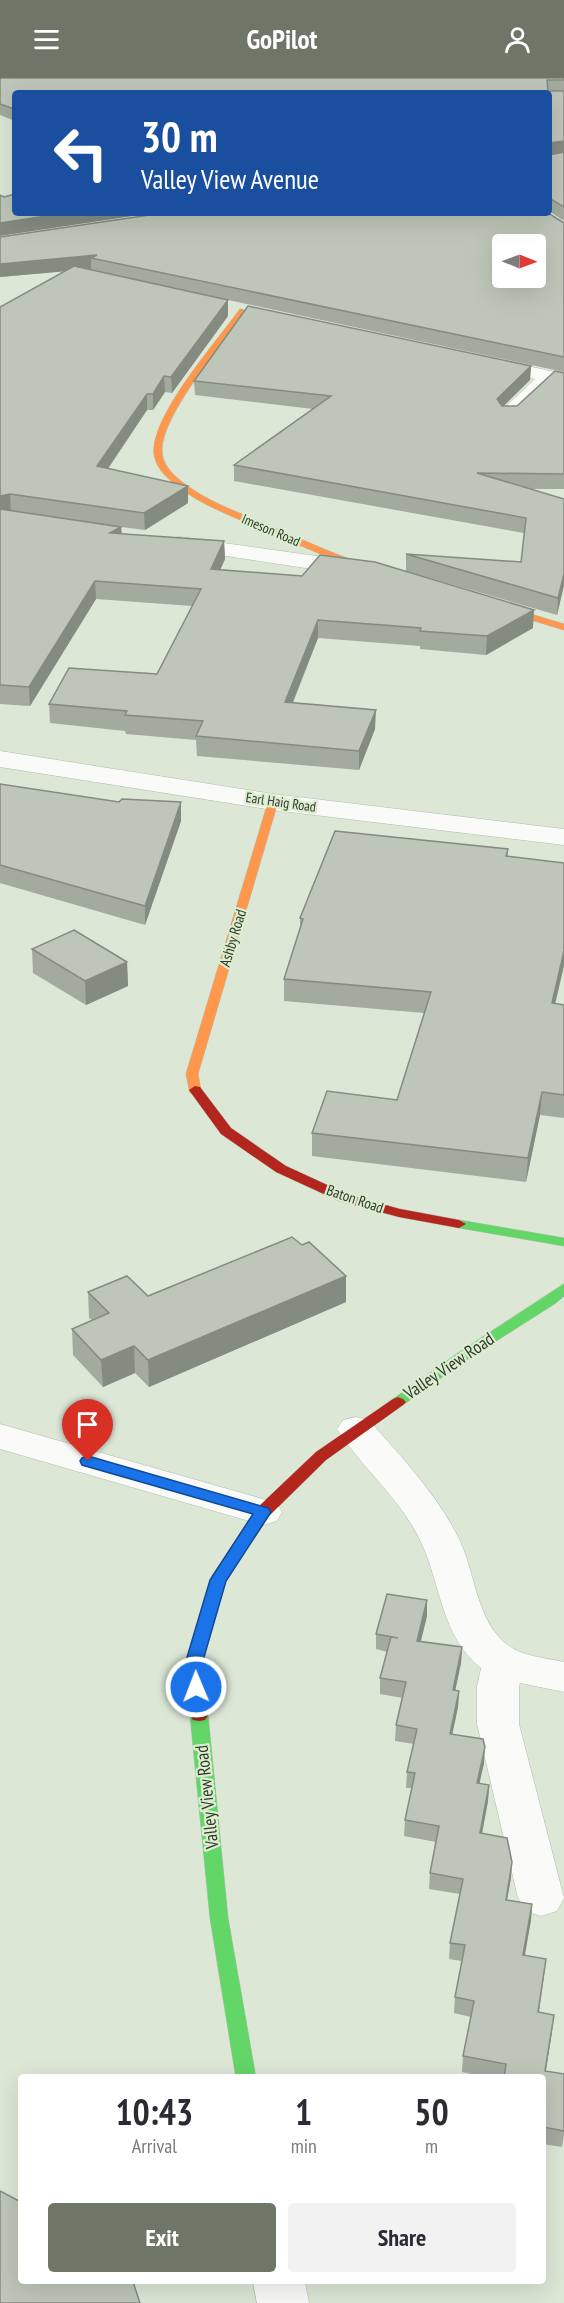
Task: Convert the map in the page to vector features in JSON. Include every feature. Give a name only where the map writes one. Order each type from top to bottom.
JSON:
[{"type":"street","points":[[220,306],[249,312]]},
{"type":"street","name":"Imeson Road","points":[[249,312],[166,420],[158,440],[159,459],[170,474],[190,490],[228,512],[373,571],[395,577]]},
{"type":"street","points":[[466,358],[557,379]]},
{"type":"street","points":[[508,416],[536,388],[557,379]]},
{"type":"street","points":[[164,540],[373,571]]},
{"type":"street","points":[[474,600],[564,627]]},
{"type":"street","name":"Earl Haig Road","points":[[0,759],[273,802],[564,837]]},
{"type":"street","name":"Ashby Road","points":[[192,1074],[273,802]]},
{"type":"street","name":"Baton Road","points":[[192,1074],[196,1094],[226,1131],[281,1169],[344,1198],[399,1213],[564,1242]]},
{"type":"street","name":"Valley View Road","points":[[245,2074],[219,1918],[194,1664],[218,1580],[263,1512],[321,1456],[356,1429],[551,1300],[564,1288]]},
{"type":"street","points":[[356,1429],[422,1509],[441,1543],[475,1637],[487,1651],[503,1663],[564,1677]]},
{"type":"street","points":[[0,1436],[263,1512]]},
{"type":"street","points":[[503,1663],[498,1687],[498,1724],[542,1898]]},
{"type":"street","points":[[279,2284],[283,2303]]},
{"type":"building","points":[[0,78],[564,78],[564,80],[547,80],[548,90],[12,90],[12,108],[0,104]]},
{"type":"building","points":[[552,91],[564,91],[564,141],[552,143]]},
{"type":"building","points":[[564,152],[564,207],[552,200],[552,154]]},
{"type":"building","points":[[0,195],[4,197],[12,195],[12,216],[46,216],[0,223]]},
{"type":"building","points":[[143,216],[552,216],[564,223],[564,357],[91,258],[97,255],[0,264],[0,237]]},
{"type":"building","points":[[74,266],[228,300],[171,377],[164,376],[153,394],[147,394],[97,466],[188,486],[144,513],[10,494],[0,496],[0,307]]},
{"type":"building","points":[[248,306],[531,366],[497,399],[502,406],[517,406],[555,371],[564,373],[564,474],[477,473],[564,499],[564,574],[558,598],[406,554],[521,562],[526,518],[234,465],[331,396],[194,381]]},
{"type":"building","points":[[0,509],[121,527],[110,533],[224,541],[211,569],[302,576],[320,555],[375,562],[534,610],[487,636],[318,620],[285,702],[376,710],[359,751],[196,736],[203,721],[125,715],[127,711],[49,704],[69,668],[157,674],[201,589],[95,581],[29,687],[0,685]]},
{"type":"building","points":[[0,784],[119,802],[122,799],[181,802],[145,906],[0,865]]},
{"type":"building","points":[[335,831],[508,849],[506,856],[564,863],[564,951],[552,1003],[564,1005],[564,1095],[542,1092],[528,1158],[312,1133],[327,1091],[397,1100],[431,992],[284,979],[303,919],[300,918]]},
{"type":"building","points":[[74,930],[127,962],[85,981],[32,949]]},
{"type":"building","points":[[292,1237],[302,1245],[309,1242],[346,1276],[148,1360],[134,1346],[101,1360],[72,1329],[109,1313],[88,1292],[127,1276],[148,1296]]},
{"type":"building","points":[[387,1594],[427,1600],[417,1641],[462,1647],[453,1690],[459,1691],[450,1734],[483,1739],[485,1747],[477,1783],[489,1785],[480,1833],[507,1838],[512,1862],[506,1900],[532,1904],[523,1955],[546,1959],[538,2012],[554,2015],[545,2071],[564,2074],[564,2131],[546,2128],[546,2074],[505,2074],[506,2064],[463,2056],[474,2001],[455,1997],[465,1945],[450,1943],[463,1879],[430,1873],[439,1826],[405,1820],[415,1773],[407,1772],[417,1729],[396,1725],[406,1682],[380,1678],[391,1637],[398,1638],[376,1634]]},
{"type":"building","points":[[0,2191],[18,2200],[18,2284],[134,2284],[140,2303],[0,2303]]},
{"type":"traffic: fast","points":[[459,1224],[564,1242]]},
{"type":"traffic: fast","points":[[398,1402],[460,1358],[551,1300],[564,1288]]},
{"type":"traffic: fast","points":[[199,1715],[219,1918],[245,2074]]},
{"type":"traffic: slow","points":[[243,311],[194,377],[170,415],[158,445],[160,462],[178,483],[210,503],[323,552],[378,572]]},
{"type":"traffic: slow","points":[[491,605],[564,627]]},
{"type":"traffic: slow","points":[[195,1090],[192,1074],[273,802]]},
{"type":"traffic: jam","points":[[195,1090],[226,1131],[281,1169],[344,1198],[399,1213],[459,1224]]},
{"type":"traffic: jam","points":[[199,1715],[194,1663],[218,1580],[263,1512],[321,1456],[398,1402]]},
{"type":"route","points":[[88,1461],[263,1512],[218,1580],[194,1664],[196,1687]]}]
